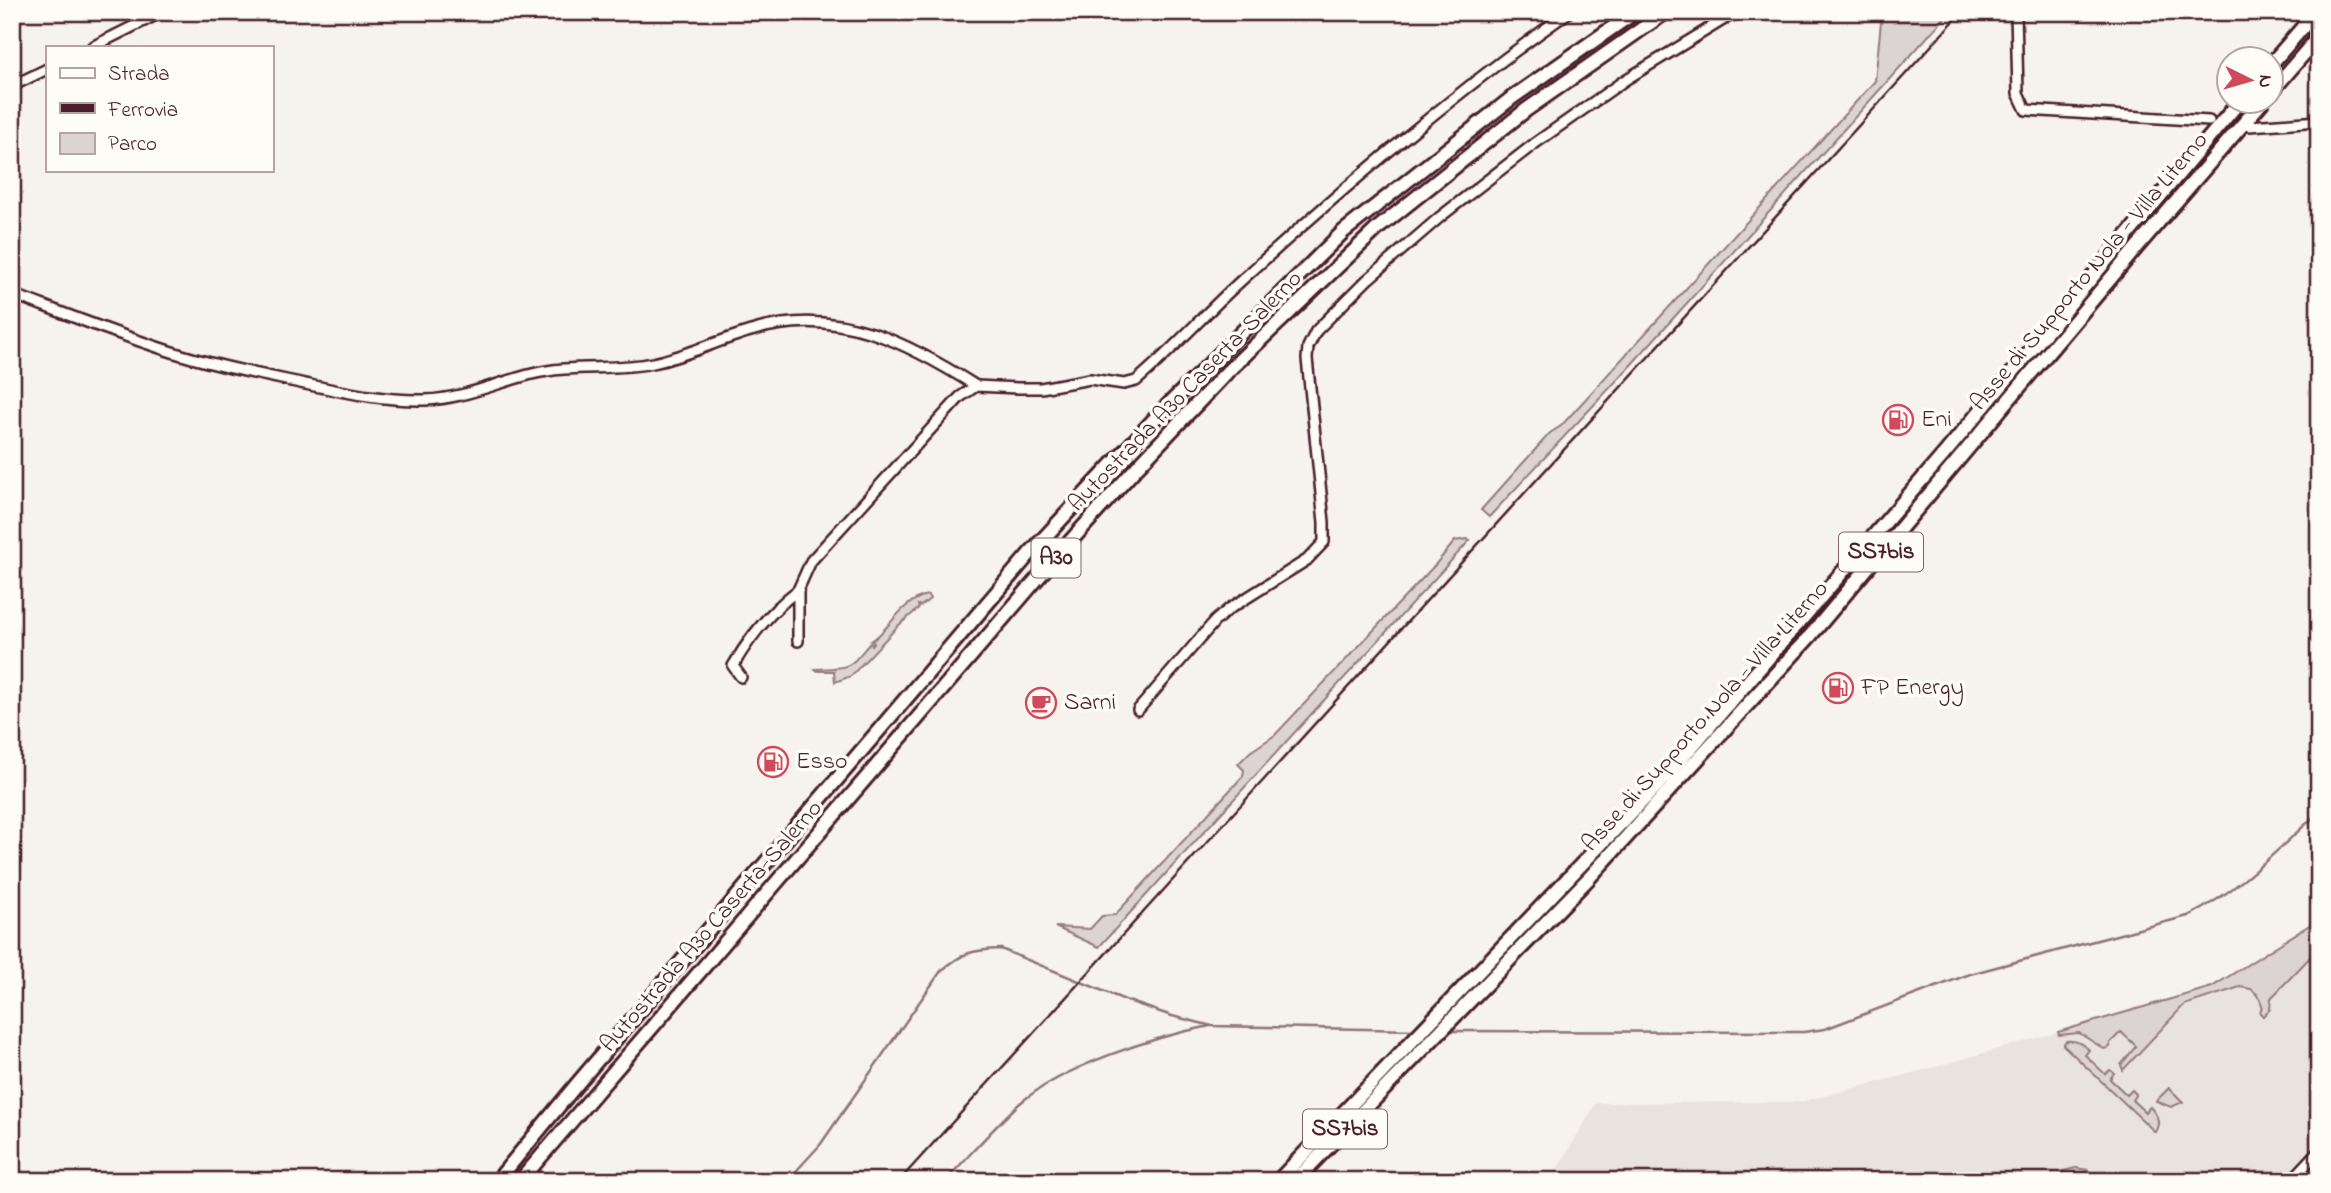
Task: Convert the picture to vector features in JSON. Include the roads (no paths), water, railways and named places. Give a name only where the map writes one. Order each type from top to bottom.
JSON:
[{"type":"highway","name":"Autostrada A30 Caserta-Salerno","points":[[497,1181],[1031,552],[1160,413],[1343,232],[1513,97],[1635,12]]},
{"type":"highway","name":"Autostrada A30 Caserta-Salerno","points":[[520,1181],[1049,565],[1228,371],[1378,228],[1526,110],[1666,12]]},
{"type":"highway","points":[[2286,46],[2316,12]]},
{"type":"highway","points":[[2286,75],[2319,36]]},
{"type":"highway","name":"Asse di Supporto Nola - Villa Literno","points":[[1278,1180],[1671,771],[1779,647],[2226,116]]},
{"type":"highway","name":"Asse di Supporto Nola - Villa Literno","points":[[1295,1181],[1588,878],[1811,635],[2250,116]]},
{"type":"street","points":[[94,46],[162,12]]},
{"type":"street","points":[[12,294],[167,350],[213,363],[360,395],[398,400],[428,400],[455,396],[555,369],[642,365],[663,361],[762,328],[814,323],[872,331],[921,354],[976,386],[1041,388],[1090,379],[1124,384],[1136,381],[1241,279],[1373,164],[1462,90],[1569,12]]},
{"type":"street","points":[[1138,710],[1214,621],[1307,560],[1324,542],[1307,359],[1308,347],[1316,331],[1367,280],[1534,144],[1625,80],[1736,12]]},
{"type":"street","points":[[2016,12],[2018,93],[2026,110],[2210,121]]},
{"type":"street","points":[[12,86],[46,69]]},
{"type":"street","points":[[2249,126],[2319,121]]},
{"type":"street","points":[[797,641],[798,590],[811,561],[941,415],[976,386]]},
{"type":"street","points":[[740,677],[733,666],[743,649],[785,599],[798,590]]},
{"type":"street","points":[[2291,1181],[2319,1151]]},
{"type":"waterway","points":[[1447,1031],[1804,1032],[1825,1029],[1970,974],[2188,916],[2240,883],[2319,812]]},
{"type":"waterway","points":[[787,1181],[820,1145],[941,971],[962,956],[975,951],[1001,949],[1125,1000],[1212,1026],[1416,1030]]},
{"type":"waterway","points":[[945,1181],[1019,1104],[1059,1077],[1136,1045],[1210,1026]]},
{"type":"railway","points":[[899,1181],[1962,12]]},
{"type":"place","name":"Eni","points":[[1898,420]]},
{"type":"place","name":"FP Energy","points":[[1838,688]]},
{"type":"place","name":"Sarni","points":[[1041,703]]},
{"type":"place","name":"Esso","points":[[773,762]]}]
